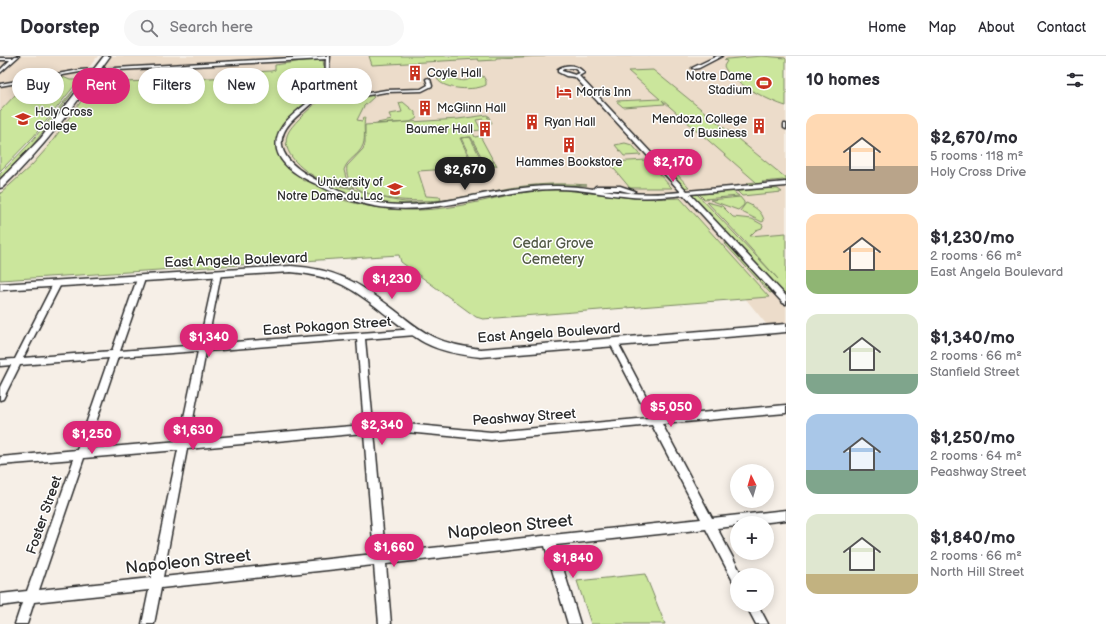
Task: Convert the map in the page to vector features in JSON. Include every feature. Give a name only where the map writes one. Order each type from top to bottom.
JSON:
[{"type":"main road","points":[[98,68],[107,56]]},
{"type":"main road","points":[[0,185],[22,165],[72,103]]},
{"type":"main road","name":"East Angela Boulevard","points":[[0,287],[291,269],[309,270],[329,274],[351,283],[416,332],[430,340],[450,348],[481,353],[786,328]]},
{"type":"street","points":[[694,68],[698,68],[720,56]]},
{"type":"street","points":[[130,68],[327,57],[328,68]]},
{"type":"street","points":[[0,59],[15,58]]},
{"type":"street","points":[[0,72],[15,58]]},
{"type":"street","points":[[0,86],[33,83],[72,72]]},
{"type":"street","points":[[576,76],[786,301]]},
{"type":"street","points":[[372,93],[386,91],[422,90],[430,86],[428,79]]},
{"type":"street","points":[[309,104],[283,129],[279,140],[280,151],[287,162],[302,174],[320,185],[359,201],[389,206],[421,206],[446,204],[528,189],[554,187],[603,190],[646,196],[786,184]]},
{"type":"street","points":[[148,624],[217,274]]},
{"type":"street","name":"Foster Street","points":[[21,624],[142,279]]},
{"type":"street","points":[[0,396],[57,284]]},
{"type":"street","name":"East Pokagon Street","points":[[0,363],[416,332]]},
{"type":"street","points":[[361,336],[385,624]]},
{"type":"street","points":[[614,343],[732,568]]},
{"type":"street","name":"Peashway Street","points":[[0,461],[369,428],[415,428],[466,435],[491,436],[786,409]]},
{"type":"street","name":"Napoleon Street","points":[[0,600],[786,515]]},
{"type":"street","points":[[549,540],[574,624]]},
{"type":"street","points":[[756,612],[762,624]]},
{"type":"shaded area","name":"Holy Cross College","points":[[19,56],[98,56],[88,68],[72,68],[72,88],[64,98],[64,68],[12,68],[12,104],[59,104],[0,170],[0,58]]},
{"type":"shaded area","name":"University of Notre Dame du Lac","points":[[112,56],[786,56],[786,323],[767,325],[745,298],[557,313],[461,251],[0,280],[0,192],[40,153],[76,104],[130,104],[130,68],[103,68]]},
{"type":"green space","points":[[369,56],[545,56],[496,58],[496,60],[479,61],[478,59],[372,65]]},
{"type":"green space","name":"Notre Dame Stadium","points":[[762,56],[786,59],[786,106],[761,96],[751,90],[727,72],[724,66],[727,61],[724,60],[727,59]]},
{"type":"green space","name":"Cedar Grove Cemetery","points":[[310,60],[323,60],[324,67],[326,68],[277,68],[277,104],[305,104],[288,120],[281,130],[277,139],[277,149],[282,159],[303,177],[302,180],[308,180],[343,197],[343,200],[373,207],[417,210],[447,208],[526,192],[556,190],[573,190],[632,198],[680,198],[769,297],[483,319],[476,317],[401,262],[399,255],[0,280],[0,194],[32,165],[48,147],[79,104],[130,104],[130,82],[138,81],[138,104],[205,104],[205,78],[213,78],[213,104],[269,104],[269,71],[275,70],[275,65]]},
{"type":"green space","points":[[653,70],[786,178],[786,182],[783,180],[749,185],[747,183],[756,182],[662,100],[665,104],[623,107],[616,101],[660,99],[628,71]]},
{"type":"green space","points":[[483,76],[486,81],[486,85],[468,89],[446,85],[437,79],[455,78],[463,81],[471,78],[469,77]]},
{"type":"green space","points":[[64,77],[72,80],[72,89],[64,99]]},
{"type":"green space","points":[[72,92],[64,104],[64,102]]},
{"type":"green space","points":[[12,98],[12,104],[60,104],[34,136],[0,171],[0,111]]},
{"type":"green space","points":[[403,102],[415,112],[417,117],[416,119],[410,122],[372,124],[392,120],[389,114],[402,112],[399,103]]},
{"type":"green space","points":[[62,104],[64,104],[30,149],[0,178],[0,174],[31,142]]},
{"type":"green space","points":[[315,104],[366,104],[357,120],[362,121],[365,117],[363,145],[344,170],[346,178],[354,188],[317,178],[302,168],[295,161],[287,147],[286,139],[289,131],[300,118]]},
{"type":"green space","points":[[487,115],[490,117],[487,117],[492,123],[485,124],[483,119],[476,120],[481,130],[472,131],[475,137],[480,136],[494,162],[484,162],[471,137],[483,163],[495,162],[497,166],[418,171],[426,196],[440,197],[441,200],[416,201],[384,198],[368,194],[356,187],[348,178],[347,166],[363,149],[365,144],[365,125],[458,119]],"holes":[[[460,138],[473,163],[480,163],[472,164]]]},
{"type":"green space","points":[[625,143],[632,145],[641,155],[624,156],[615,145]]},
{"type":"green space","points":[[652,155],[659,155],[689,187],[683,188]]},
{"type":"green space","points":[[646,160],[672,188],[630,188],[610,164],[612,162]]},
{"type":"green space","points":[[314,177],[330,184],[386,199],[405,202],[447,200],[525,186],[550,184],[587,185],[532,187],[430,204],[394,205],[362,200],[311,178]]},
{"type":"green space","points":[[763,188],[778,189],[782,192],[742,196],[736,190]]},
{"type":"green space","points":[[731,190],[739,196],[704,199],[698,193]]},
{"type":"green space","points":[[696,193],[778,279],[707,202],[722,206],[733,217],[752,219],[763,225],[762,228],[756,230],[750,236],[786,233],[786,298],[691,196]]},
{"type":"green space","points":[[740,197],[744,202],[744,205],[738,210],[710,200]]},
{"type":"green space","points":[[746,203],[758,210],[764,221],[762,222],[740,211]]},
{"type":"green space","points":[[724,243],[730,245],[773,292],[770,293]]},
{"type":"green space","points":[[645,574],[665,624],[591,624],[577,581]]},
{"type":"place","name":"Coyle Hall","points":[[415,73]]},
{"type":"place","name":"Notre Dame Stadium","points":[[764,83]]},
{"type":"place","name":"Morris Inn","points":[[564,92]]},
{"type":"place","name":"McGlinn Hall","points":[[425,108]]},
{"type":"place","name":"Holy Cross College","points":[[23,119]]},
{"type":"place","name":"Ryan Hall","points":[[532,122]]},
{"type":"place","name":"Mendoza College of Business","points":[[759,126]]},
{"type":"place","name":"Baumer Hall","points":[[485,129]]},
{"type":"place","name":"Hammes Bookstore","points":[[569,145]]},
{"type":"place","name":"University of Notre Dame du Lac","points":[[395,189]]}]
